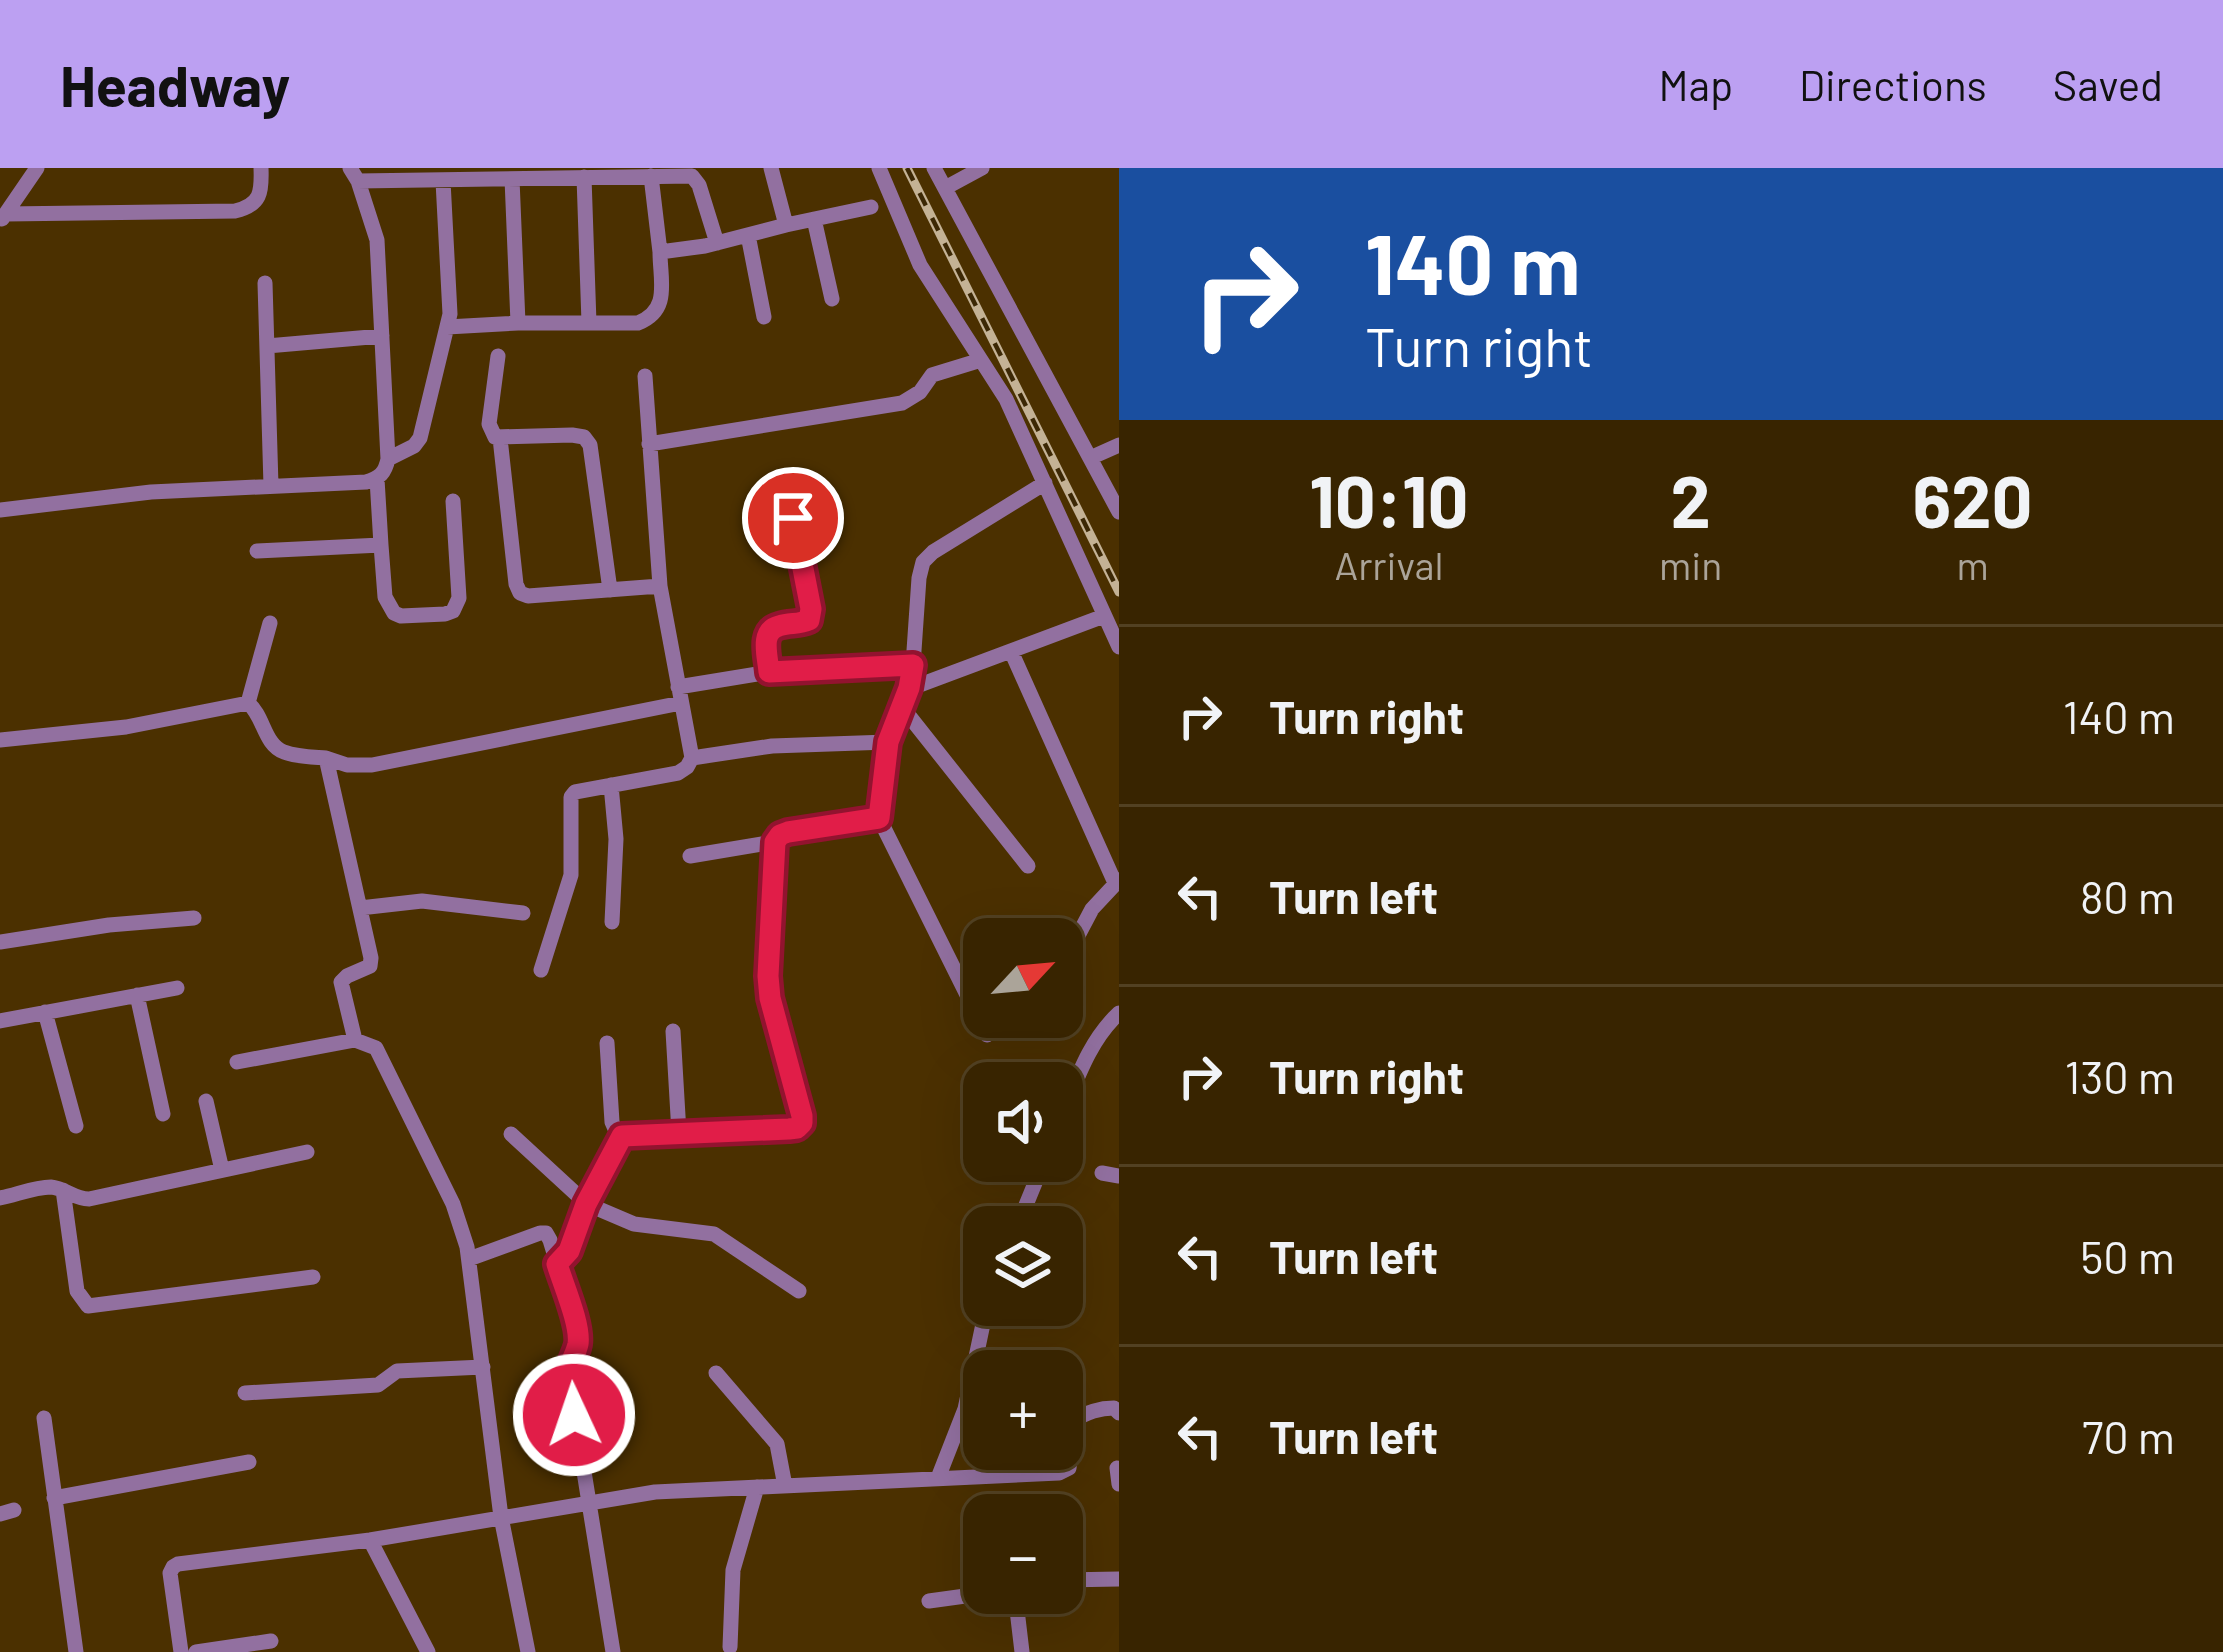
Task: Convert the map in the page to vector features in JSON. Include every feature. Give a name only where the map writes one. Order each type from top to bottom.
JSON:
[{"type":"street","points":[[3,218],[37,168]]},
{"type":"street","points":[[3,218],[235,212],[256,202],[262,192],[261,168]]},
{"type":"street","points":[[771,168],[786,224]]},
{"type":"street","points":[[879,168],[920,265],[1006,399],[1119,647]]},
{"type":"street","points":[[934,168],[1119,512]]},
{"type":"street","points":[[945,188],[982,168]]},
{"type":"street","points":[[0,510],[151,492],[366,482],[386,471],[377,240],[354,174],[443,181],[692,176],[699,184],[717,243]]},
{"type":"street","points":[[447,327],[638,323],[656,314],[663,296],[652,176]]},
{"type":"street","points":[[584,177],[589,323]]},
{"type":"street","points":[[512,179],[518,322]]},
{"type":"street","points":[[388,459],[421,438],[447,327],[450,297],[443,181]]},
{"type":"street","points":[[660,252],[871,207]]},
{"type":"street","points":[[814,219],[832,299]]},
{"type":"street","points":[[748,235],[764,317]]},
{"type":"street","points":[[266,284],[271,486]]},
{"type":"street","points":[[267,346],[382,336]]},
{"type":"street","points":[[498,356],[489,424],[494,437],[572,435],[584,436],[590,445],[610,590]]},
{"type":"street","points":[[649,444],[902,403],[920,392],[932,375],[981,360]]},
{"type":"street","points":[[541,970],[571,875],[571,797],[578,789],[678,772],[692,758],[660,586],[645,376]]},
{"type":"street","points":[[500,439],[520,593],[660,586]]},
{"type":"street","points":[[1090,458],[1119,445]]},
{"type":"street","points":[[377,479],[385,597],[401,616],[446,614],[459,598],[453,501]]},
{"type":"street","points":[[963,987],[879,818],[888,742],[909,688],[923,562],[1045,483]]},
{"type":"street","points":[[769,672],[766,638],[770,630],[802,624],[809,620],[811,609],[793,518]]},
{"type":"street","points":[[257,550],[381,545]]},
{"type":"street","points":[[909,688],[1104,616]]},
{"type":"street","points":[[248,703],[270,623]]},
{"type":"street","points":[[1010,651],[1117,881],[1083,926]]},
{"type":"street","points":[[0,740],[126,728],[248,703],[281,752],[372,765],[769,672],[913,665]]},
{"type":"street","points":[[902,707],[1028,866]]},
{"type":"street","points":[[692,758],[772,746],[888,742]]},
{"type":"street","points":[[326,758],[370,958],[370,966],[341,982],[355,1040]]},
{"type":"street","points":[[611,785],[616,838],[612,922]]},
{"type":"street","points":[[607,1043],[612,1122],[622,1136],[797,1128],[802,1116],[768,976],[775,842],[788,832],[879,818]]},
{"type":"street","points":[[690,856],[775,842]]},
{"type":"street","points":[[360,908],[422,902],[523,913]]},
{"type":"street","points":[[0,942],[194,918]]},
{"type":"street","points":[[0,1021],[177,988]]},
{"type":"street","points":[[137,995],[164,1114]]},
{"type":"street","points":[[45,1012],[76,1126]]},
{"type":"street","points":[[1083,1063],[1119,1013]]},
{"type":"street","points":[[674,1031],[679,1133]]},
{"type":"street","points":[[237,1062],[355,1040],[376,1048],[453,1204],[469,1258],[501,1517],[528,1652]]},
{"type":"street","points":[[206,1102],[222,1170]]},
{"type":"street","points":[[512,1134],[586,1204],[634,1224],[714,1234],[800,1292]]},
{"type":"street","points":[[557,1264],[569,1251],[586,1204],[622,1136]]},
{"type":"street","points":[[0,1198],[51,1187],[89,1199],[307,1152]]},
{"type":"street","points":[[63,1190],[77,1292],[88,1306],[314,1277]]},
{"type":"street","points":[[469,1258],[540,1233],[550,1240],[578,1332],[568,1372],[613,1652]]},
{"type":"street","points":[[938,1478],[964,1409],[982,1326]]},
{"type":"street","points":[[245,1393],[378,1385],[397,1371],[483,1367]]},
{"type":"street","points":[[716,1373],[777,1444],[785,1486]]},
{"type":"street","points":[[181,1652],[173,1567],[682,1489],[1066,1472],[1076,1421],[1108,1408],[1119,1413]]},
{"type":"street","points":[[44,1418],[76,1652]]},
{"type":"street","points":[[54,1498],[249,1462]]},
{"type":"street","points":[[730,1647],[733,1570],[757,1487]]},
{"type":"street","points":[[370,1540],[428,1652]]},
{"type":"street","points":[[1083,1580],[1119,1579]]},
{"type":"street","points":[[929,1601],[963,1596]]},
{"type":"street","points":[[1017,1614],[1022,1652]]},
{"type":"street","points":[[196,1652],[271,1642]]},
{"type":"railway","points":[[907,168],[1119,592]]},
{"type":"route","points":[[574,1415],[568,1365],[577,1349],[578,1332],[557,1264],[569,1251],[586,1204],[622,1136],[789,1129],[802,1123],[770,998],[775,842],[788,832],[879,818],[888,742],[913,665],[769,672],[766,638],[770,630],[802,624],[809,620],[811,609],[793,518]]}]
